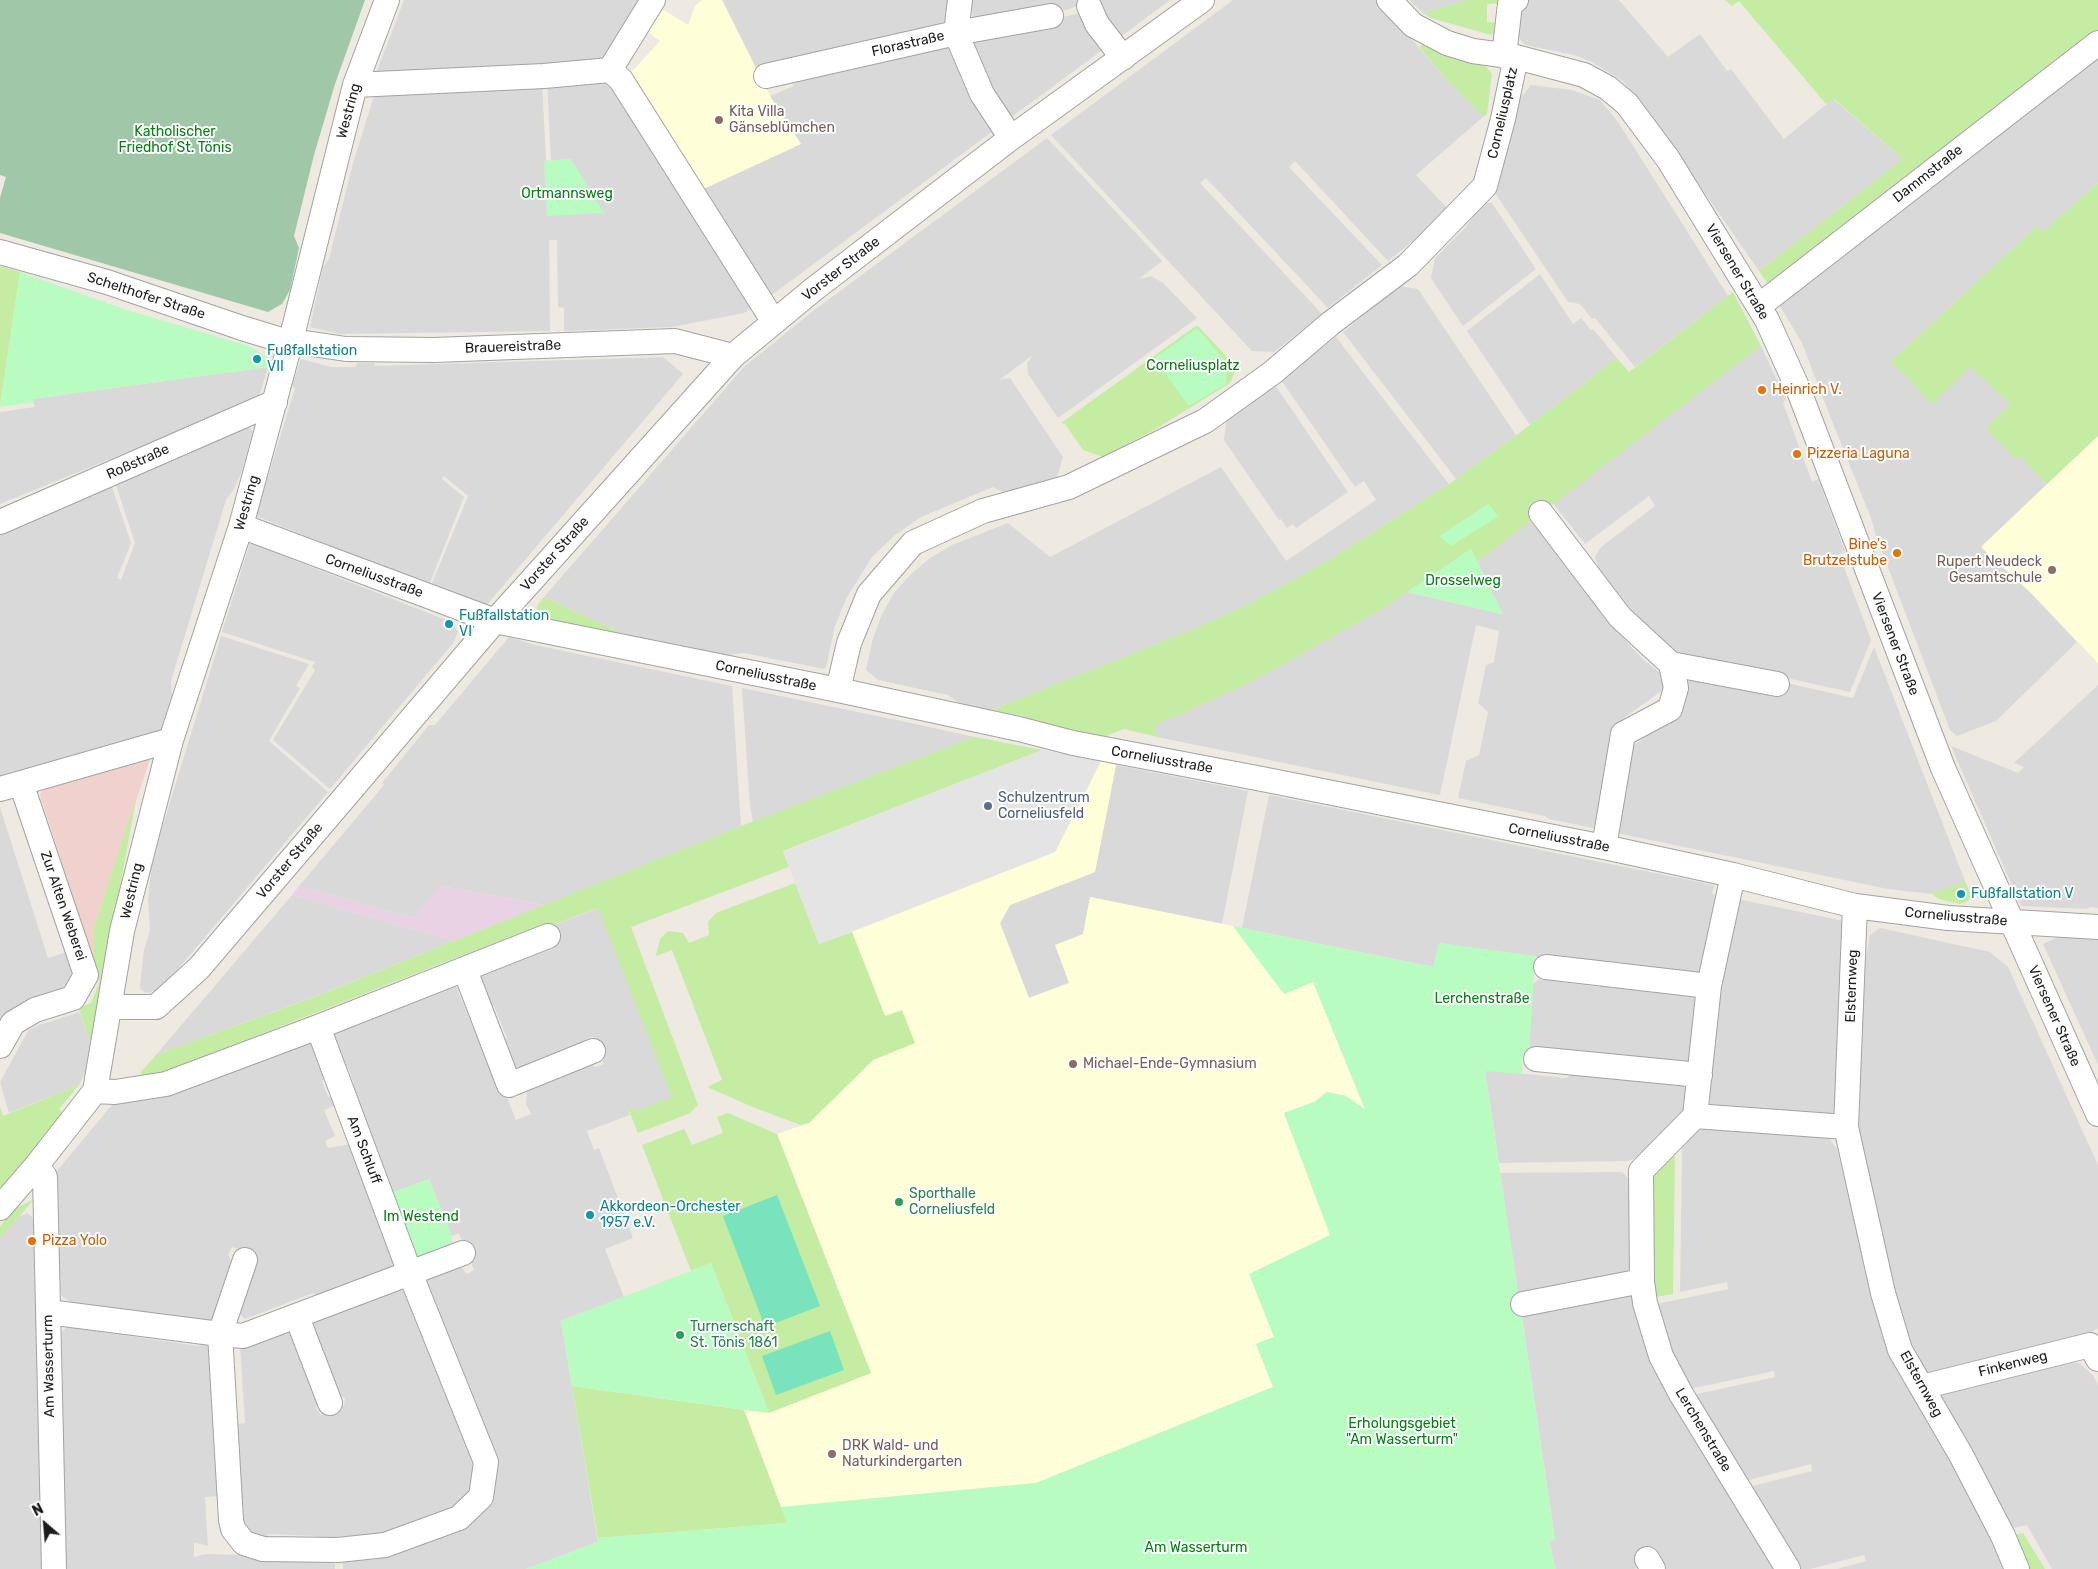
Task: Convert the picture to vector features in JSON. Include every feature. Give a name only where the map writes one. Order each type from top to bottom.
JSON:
[{"type":"street","name":"Westring","points":[[111,1007],[122,931],[171,740],[241,526],[291,340],[354,85],[387,0]]},
{"type":"street","points":[[610,70],[653,0]]},
{"type":"street","points":[[960,0],[956,33],[982,94],[1011,138]]},
{"type":"street","name":"Vorster Straße","points":[[111,1007],[156,1007],[199,968],[495,620],[734,356],[814,289],[1011,138],[1202,0]]},
{"type":"street","name":"Viersener Straße","points":[[1389,0],[1413,25],[1447,43],[1473,51],[1510,57],[1584,75],[1608,88],[1626,104],[1668,159],[1759,306],[1799,391],[1943,768],[2098,1114]]},
{"type":"street","name":"Corneliusplatz","points":[[838,690],[849,643],[870,594],[912,543],[983,511],[1068,486],[1205,421],[1272,373],[1331,323],[1408,265],[1485,186],[1503,119],[1510,57],[1510,4],[1516,0]]},
{"type":"street","points":[[1089,6],[1097,24],[1123,58]]},
{"type":"street","name":"Florastraße","points":[[766,76],[956,33],[1051,16]]},
{"type":"street","name":"Dammstraße","points":[[1759,306],[2098,43]]},
{"type":"street","points":[[354,85],[544,76],[610,70],[621,80],[774,322]]},
{"type":"street","name":"Schelthofer Straße","points":[[0,252],[107,282],[278,339],[291,340]]},
{"type":"street","name":"Brauereistraße","points":[[291,340],[346,349],[434,350],[675,341],[734,356]]},
{"type":"street","name":"Roßstraße","points":[[0,522],[275,402]]},
{"type":"street","points":[[1541,513],[1620,617],[1670,664],[1777,684]]},
{"type":"street","name":"Corneliusstraße","points":[[241,526],[495,620],[838,690],[1019,729],[1073,743],[1262,778],[1604,847],[1733,875],[1855,906],[1948,918],[2098,927]]},
{"type":"street","points":[[1604,847],[1623,734],[1670,709],[1676,688],[1670,664]]},
{"type":"street","name":"Zur Alten Weberei","points":[[0,1046],[14,1023],[35,1010],[74,998],[86,975],[11,786],[171,740]]},
{"type":"street","points":[[1733,875],[1709,986],[1695,1116],[1846,1127]]},
{"type":"street","name":"Elsternweg","points":[[1855,906],[1846,1127],[1883,1293],[1900,1350],[1961,1455],[2003,1536],[2017,1569]]},
{"type":"street","points":[[95,1091],[116,1092],[166,1084],[318,1027],[548,936]]},
{"type":"street","points":[[1546,967],[1709,986]]},
{"type":"street","points":[[465,970],[509,1085],[593,1051]]},
{"type":"street","points":[[0,1208],[37,1165],[95,1091],[111,1007]]},
{"type":"street","name":"Am Schluff","points":[[318,1027],[410,1273]]},
{"type":"street","points":[[1536,1059],[1700,1074]]},
{"type":"street","name":"Lerchenstraße","points":[[1695,1116],[1641,1172],[1642,1281],[1645,1303],[1661,1356],[1681,1394],[1788,1569]]},
{"type":"street","name":"Am Wasserturm","points":[[37,1165],[45,1178],[54,1569]]},
{"type":"street","points":[[48,1312],[243,1336],[463,1253]]},
{"type":"street","points":[[245,1260],[220,1334],[231,1520],[233,1529],[244,1544],[263,1549],[338,1550],[385,1545],[459,1518],[481,1497],[486,1462],[410,1273]]},
{"type":"street","points":[[1523,1304],[1642,1281]]},
{"type":"street","points":[[297,1317],[330,1403]]},
{"type":"street","name":"Finkenweg","points":[[1922,1387],[2090,1345],[2098,1359]]},
{"type":"shaded area","points":[[404,0],[647,0],[606,65],[375,76]]},
{"type":"shaded area","name":"Kita Villa Gänseblümchen","points":[[702,0],[722,0],[770,96],[801,144],[697,192],[626,78],[660,41],[642,28],[656,5],[688,25],[695,6]]},
{"type":"shaded area","points":[[722,0],[948,0],[947,30],[757,70]]},
{"type":"shaded area","points":[[971,0],[1082,0],[1083,4],[1055,14],[973,23]]},
{"type":"shaded area","points":[[1092,0],[1170,0],[1115,41]]},
{"type":"shaded area","points":[[1233,0],[1377,0],[1449,82],[1483,117],[1416,175],[1447,208],[1417,238],[1388,261],[1295,161],[1289,167],[1382,265],[1328,308],[1206,178],[1200,183],[1322,314],[1274,352],[1252,351],[1051,135]]},
{"type":"shaded area","points":[[1409,0],[1467,0],[1423,13]]},
{"type":"shaded area","points":[[1527,0],[1619,0],[1668,57],[1700,34],[1727,71],[1731,69],[1784,139],[1833,99],[1903,159],[1759,271],[1650,114],[1623,81],[1592,62],[1574,55],[1525,45],[1514,32],[1515,12]]},
{"type":"shaded area","points":[[1085,12],[1105,48],[1009,119],[966,39]]},
{"type":"shaded area","points":[[948,42],[961,79],[978,112],[993,131],[765,300],[697,192],[801,144],[770,96],[794,86],[792,81]]},
{"type":"shaded area","points":[[2098,55],[2098,183],[2043,232],[2037,226],[1891,361],[1970,366],[2011,404],[1986,428],[2021,457],[2047,484],[1981,547],[2031,593],[2077,642],[1996,721],[1957,736],[1950,730],[1876,536],[1871,518],[1801,341],[1778,303]]},
{"type":"shaded area","points":[[615,78],[757,305],[744,313],[672,327],[564,331],[564,308],[558,307],[557,240],[549,240],[550,331],[339,334],[310,327],[323,267],[329,259],[353,163],[375,93],[542,81],[546,161],[551,160],[547,81]]},
{"type":"shaded area","points":[[1531,85],[1572,90],[1600,100],[1618,122],[1728,296],[1635,367],[1595,318],[1592,319],[1580,304],[1568,302],[1491,187],[1516,103]]},
{"type":"shaded area","points":[[1047,138],[1162,261],[1139,279],[1151,276],[1163,283],[1197,318],[1058,418],[1028,374],[1027,363],[1033,355],[999,380],[1010,378],[1063,457],[1057,477],[1009,495],[993,487],[921,517],[895,535],[872,557],[847,597],[835,626],[824,669],[744,653],[725,655],[626,635],[544,597],[744,367],[813,311]]},
{"type":"shaded area","points":[[1483,203],[1492,203],[1536,269],[1463,326],[1431,278],[1435,258],[1465,228]]},
{"type":"shaded area","points":[[1540,274],[1573,324],[1581,318],[1591,330],[1593,329],[1617,358],[1530,425],[1467,331]]},
{"type":"shaded area","points":[[1399,286],[1418,289],[1516,435],[1456,479],[1343,332]]},
{"type":"shaded area","points":[[1336,337],[1449,484],[1331,559],[1249,604],[1185,633],[991,710],[961,704],[948,695],[878,680],[866,670],[873,638],[882,614],[894,593],[911,574],[930,558],[952,545],[1008,523],[1050,557],[1221,467],[1286,561],[1376,500],[1364,481],[1355,487],[1281,380]]},
{"type":"shaded area","points":[[1761,346],[1786,399],[1783,403],[1812,482],[1818,479],[1845,551],[1839,554],[1871,640],[1850,692],[1679,654],[1663,648],[1648,634],[1599,570],[1595,557],[1601,547],[1655,506],[1649,496],[1585,544],[1553,503]]},
{"type":"shaded area","points":[[663,357],[683,374],[485,607],[431,586],[468,496],[444,476],[442,479],[464,497],[429,585],[256,516],[295,388],[292,386],[301,359],[331,367],[355,367],[358,363],[374,363],[375,366]]},
{"type":"shaded area","points":[[268,367],[260,394],[247,403],[0,504],[0,412],[35,407],[32,399]]},
{"type":"shaded area","points":[[1275,385],[1348,492],[1296,528],[1293,524],[1287,528],[1281,519],[1279,520],[1224,440],[1227,418]]},
{"type":"shaded area","points":[[246,426],[253,431],[242,471],[234,489],[226,500],[171,681],[172,698],[162,731],[0,782],[0,529],[111,484],[131,543],[117,578],[121,580],[135,543],[115,482]]},
{"type":"shaded area","name":"Rupert Neudeck Gesamtschule","points":[[2098,436],[2098,663],[2031,593],[1981,547]]},
{"type":"shaded area","points":[[1533,519],[1630,646],[1660,673],[1663,681],[1664,689],[1617,723],[1597,829],[1458,798],[1466,761],[1479,755],[1488,712],[1478,703],[1486,665],[1494,662],[1499,631],[1476,625],[1440,795],[1162,738],[1154,731],[1158,722],[1177,716],[1255,680],[1384,608],[1407,592],[1502,614],[1477,562]]},
{"type":"shaded area","points":[[250,543],[449,621],[458,631],[454,642],[330,789],[273,740],[315,670],[312,667],[315,662],[222,632]]},
{"type":"shaded area","points":[[221,636],[309,664],[296,686],[300,688],[269,741],[328,792],[161,989],[148,993],[141,990],[140,985],[144,950],[150,931],[148,900],[152,861]]},
{"type":"shaded area","points":[[509,637],[535,645],[732,686],[741,826],[545,905],[441,886],[414,918],[299,886],[384,785],[382,783],[429,725],[435,725]]},
{"type":"shaded area","points":[[1874,647],[1965,881],[1932,894],[1888,889],[1612,832],[1628,749],[1674,717],[1680,690],[1687,681],[1699,678],[1783,696],[1787,683],[1853,698]]},
{"type":"shaded area","points":[[2098,685],[2098,908],[2021,906],[1951,746],[2018,773],[2024,767],[2014,763]]},
{"type":"shaded area","points":[[742,688],[975,737],[753,822],[750,806]]},
{"type":"shaded area","name":"Schulzentrum Corneliusfeld","points":[[1042,750],[1101,761],[1055,852],[819,944],[783,852]]},
{"type":"shaded area","points":[[152,753],[94,928],[93,960],[40,795],[45,786]]},
{"type":"shaded area","points":[[1101,761],[1116,765],[1095,872],[1010,905],[1000,923],[1029,998],[1069,983],[1055,945],[1083,934],[1090,897],[1233,926],[1284,994],[1313,982],[1365,1110],[1346,1096],[1327,1092],[1314,1102],[1284,1113],[1331,1236],[1274,1337],[1256,1344],[1273,1387],[1036,1483],[781,1507],[744,1410],[769,1413],[871,1373],[777,1134],[809,1123],[873,1060],[915,1043],[885,1016],[852,932],[1055,852]]},
{"type":"shaded area","points":[[1116,765],[1248,791],[1222,924],[1090,897],[1083,935],[1069,983],[1029,998],[1000,924],[1010,905],[1095,872]]},
{"type":"shaded area","points":[[1269,795],[1714,885],[1712,894],[1718,895],[1702,980],[1439,943],[1434,967],[1242,928]]},
{"type":"shaded area","points":[[0,807],[48,958],[67,952],[71,964],[71,980],[55,995],[0,1022]]},
{"type":"shaded area","points":[[299,886],[414,918],[440,886],[545,905],[454,941],[292,895]]},
{"type":"shaded area","points":[[292,895],[454,941],[316,996],[156,1055]]},
{"type":"shaded area","points":[[1738,899],[1844,921],[1840,1118],[1726,1112],[1710,1104],[1706,1088],[1718,982]]},
{"type":"shaded area","points":[[599,908],[673,1098],[637,1111],[628,1109],[630,1115],[587,1131],[594,1150],[599,1148],[633,1238],[605,1249],[624,1297],[561,1321],[598,1542],[526,1569],[343,1569],[343,1559],[371,1557],[493,1484],[426,1289],[426,1277],[458,1264],[467,1274],[474,1270],[459,1233],[452,1236],[429,1179],[389,1194],[347,1086],[354,1083],[347,1066],[340,1068],[332,1033],[455,984],[476,1035],[482,1034],[516,1120],[531,1114],[526,1104],[527,1091],[536,1083],[586,1063],[596,1067],[604,1064],[593,1036],[586,1039],[580,1046],[516,1071],[500,1041],[507,1038],[494,1006],[488,1008],[480,985],[480,974],[551,926]]},
{"type":"shaded area","points":[[1880,928],[1990,952],[2008,967],[2098,1165],[2098,1328],[2086,1335],[1926,1375],[1905,1337],[1859,1152],[1858,1096],[1865,964],[1870,935]]},
{"type":"shaded area","points":[[2064,934],[2098,938],[2098,1065],[2043,944]]},
{"type":"shaded area","points":[[1616,978],[1700,996],[1689,1066],[1529,1053],[1533,984],[1539,979],[1599,987]]},
{"type":"shaded area","points":[[80,1012],[90,1042],[92,1058],[79,1085],[9,1113],[0,1082],[28,1031],[36,1026]]},
{"type":"shaded area","points":[[309,1042],[318,1052],[328,1078],[322,1081],[328,1097],[334,1095],[338,1104],[324,1110],[335,1136],[325,1141],[328,1148],[350,1144],[397,1263],[394,1269],[317,1301],[313,1293],[245,1319],[238,1312],[248,1268],[257,1263],[257,1255],[232,1247],[228,1255],[233,1265],[215,1319],[201,1323],[74,1305],[61,1295],[56,1172],[116,1100],[146,1099]]},
{"type":"shaded area","points":[[1577,1068],[1688,1081],[1688,1101],[1683,1111],[1642,1156],[1627,1161],[1499,1163],[1485,1070],[1567,1078]]},
{"type":"shaded area","points":[[1710,1126],[1818,1133],[1829,1138],[1837,1149],[1885,1343],[1900,1376],[1938,1437],[2008,1569],[1837,1569],[1866,1561],[1864,1555],[1810,1569],[1797,1569],[1749,1487],[1812,1471],[1811,1464],[1745,1481],[1693,1395],[1775,1377],[1774,1371],[1690,1389],[1674,1361],[1657,1304],[1728,1289],[1727,1282],[1680,1292],[1682,1149],[1688,1135],[1697,1128]]},
{"type":"shaded area","points":[[1622,1172],[1628,1178],[1633,1269],[1627,1277],[1519,1300],[1500,1173]]},
{"type":"shaded area","points":[[27,1213],[35,1219],[36,1231],[42,1569],[0,1569],[0,1238],[19,1217]]},
{"type":"shaded area","points":[[393,1288],[409,1291],[476,1457],[470,1500],[387,1538],[316,1544],[315,1536],[268,1534],[267,1541],[241,1530],[231,1425],[245,1423],[240,1346],[289,1327],[321,1394],[316,1408],[321,1415],[344,1406],[345,1398],[331,1392],[310,1319]]},
{"type":"shaded area","points":[[1622,1289],[1635,1298],[1662,1383],[1774,1569],[1659,1569],[1646,1547],[1636,1552],[1637,1565],[1635,1569],[1556,1569],[1549,1541],[1555,1539],[1521,1310]]},
{"type":"shaded area","points":[[67,1327],[199,1346],[205,1340],[210,1345],[220,1496],[205,1497],[208,1546],[194,1542],[194,1557],[206,1554],[335,1558],[335,1569],[65,1569],[62,1332]]},
{"type":"shaded area","points":[[2060,1361],[2079,1363],[2093,1375],[2098,1385],[2098,1569],[2052,1569],[2027,1525],[2013,1528],[2006,1524],[1944,1407],[1942,1395],[1949,1388]]},
{"type":"green space","name":"Katholischer Friedhof St. Tönis","points":[[0,0],[365,0],[335,84],[314,155],[294,236],[299,248],[290,290],[282,304],[268,312],[0,233],[0,198],[6,177],[0,175]]},
{"type":"green space","points":[[1467,0],[1500,0],[1500,3],[1487,4],[1487,22],[1500,23],[1500,27],[1491,35],[1431,18],[1423,13]]},
{"type":"green space","points":[[1725,0],[2098,0],[2098,30],[1769,286],[1759,271],[1903,159],[1834,99],[1826,104],[1739,1],[1732,6]]},
{"type":"green space","points":[[1425,44],[1484,64],[1492,74],[1487,114],[1483,117],[1449,82],[1419,47]]},
{"type":"green space","name":"Ortmannsweg","points":[[571,159],[604,213],[547,216],[544,161]]},
{"type":"green space","points":[[2098,183],[2098,436],[2047,484],[2021,457],[2015,459],[1986,428],[2011,404],[1970,367],[1932,404],[1891,361],[2037,226],[2043,232]]},
{"type":"green space","points":[[0,266],[20,272],[0,406]]},
{"type":"green space","points":[[20,272],[127,310],[249,346],[265,356],[268,367],[32,399],[34,402],[0,407]]},
{"type":"green space","points":[[1733,292],[1761,346],[1477,562],[1471,549],[1384,608],[1255,680],[1177,716],[1159,722],[1154,731],[1162,738],[1124,729],[1101,738],[1021,719],[1024,716],[991,710],[1185,633],[1249,604],[1331,559],[1449,484],[1617,358],[1629,372]]},
{"type":"green space","points":[[1197,325],[1231,361],[1235,372],[1230,383],[1154,430],[1103,457],[1083,450],[1065,424],[1061,423]]},
{"type":"green space","name":"Corneliusplatz","points":[[1197,328],[1227,363],[1226,384],[1189,406],[1154,359]]},
{"type":"green space","name":"Drosselweg","points":[[1488,504],[1499,516],[1451,546],[1439,536]]},
{"type":"green space","name":"Drosselweg","points":[[1471,549],[1503,614],[1407,592]]},
{"type":"green space","points":[[544,597],[634,637],[630,642],[537,618],[537,606]]},
{"type":"green space","points":[[975,737],[1042,750],[783,851],[789,867],[631,927],[698,1105],[690,1113],[638,1133],[628,1108],[637,1111],[672,1097],[598,908],[464,958],[463,955],[149,1078],[140,1073],[156,1055],[317,996],[741,826]]},
{"type":"green space","points":[[137,795],[114,919],[92,1058],[90,1042],[79,1008],[91,1003],[99,983],[93,960],[94,928]]},
{"type":"green space","points":[[1965,881],[1971,895],[1968,901],[1960,904],[1939,899],[1932,894]]},
{"type":"green space","points":[[795,883],[819,944],[852,932],[885,1016],[902,1010],[915,1043],[873,1060],[809,1123],[801,1125],[707,1087],[722,1080],[672,950],[656,956],[660,939],[668,931],[683,933],[689,943],[709,935],[708,922],[716,913]]},
{"type":"green space","name":"Erholungsgebiet \"Am Wasserturm\"","points":[[1233,926],[1433,967],[1439,943],[1535,956],[1529,1053],[1523,1053],[1522,1074],[1485,1071],[1555,1540],[1549,1542],[1556,1569],[526,1569],[598,1542],[598,1538],[787,1523],[781,1507],[1036,1483],[1273,1387],[1256,1344],[1274,1337],[1249,1274],[1330,1235],[1284,1113],[1314,1102],[1327,1092],[1346,1096],[1365,1109],[1313,982],[1284,994]]},
{"type":"green space","points":[[79,1085],[59,1109],[63,1113],[56,1131],[0,1197],[0,1107],[3,1116]]},
{"type":"green space","points":[[728,1113],[777,1134],[871,1373],[769,1413],[711,1263],[691,1271],[642,1145],[684,1129],[692,1145],[723,1133],[717,1117]]},
{"type":"green space","points":[[1670,1155],[1675,1157],[1673,1294],[1655,1297],[1650,1179]]},
{"type":"green space","name":"Im Westend","points":[[429,1179],[452,1236],[452,1246],[419,1259],[412,1252],[389,1194]]},
{"type":"green space","points":[[777,1195],[820,1306],[765,1327],[723,1216]]},
{"type":"green space","points":[[34,1199],[0,1238],[0,1226],[15,1209]]},
{"type":"green space","points":[[711,1263],[769,1413],[572,1386],[561,1321]]},
{"type":"green space","points":[[830,1331],[844,1370],[776,1395],[762,1356]]},
{"type":"green space","points":[[572,1386],[744,1410],[787,1523],[598,1538]]},
{"type":"green space","points":[[2023,1533],[2045,1569],[2025,1569],[2014,1540],[2017,1534]]},
{"type":"place","name":"Kita Villa Gänseblümchen","points":[[719,120]]},
{"type":"place","name":"Fußfallstation VII","points":[[257,359]]},
{"type":"place","name":"Heinrich V.","points":[[1762,390]]},
{"type":"place","name":"Pizzeria Laguna","points":[[1797,454]]},
{"type":"place","name":"Bine's Brutzelstube","points":[[1897,553]]},
{"type":"place","name":"Rupert Neudeck Gesamtschule","points":[[2052,570]]},
{"type":"place","name":"Fußfallstation VI","points":[[449,624]]},
{"type":"place","name":"Schulzentrum Corneliusfeld","points":[[988,806]]},
{"type":"place","name":"Fußfallstation V","points":[[1961,894]]},
{"type":"place","name":"Michael-Ende-Gymnasium","points":[[1073,1064]]},
{"type":"place","name":"Sporthalle Corneliusfeld","points":[[899,1202]]},
{"type":"place","name":"Akkordeon-Orchester 1957 e.V.","points":[[590,1215]]},
{"type":"place","name":"Pizza Yolo","points":[[32,1241]]},
{"type":"place","name":"Turnerschaft St. Tönis 1861","points":[[680,1335]]},
{"type":"place","name":"DRK Wald- und Naturkindergarten","points":[[832,1454]]}]
